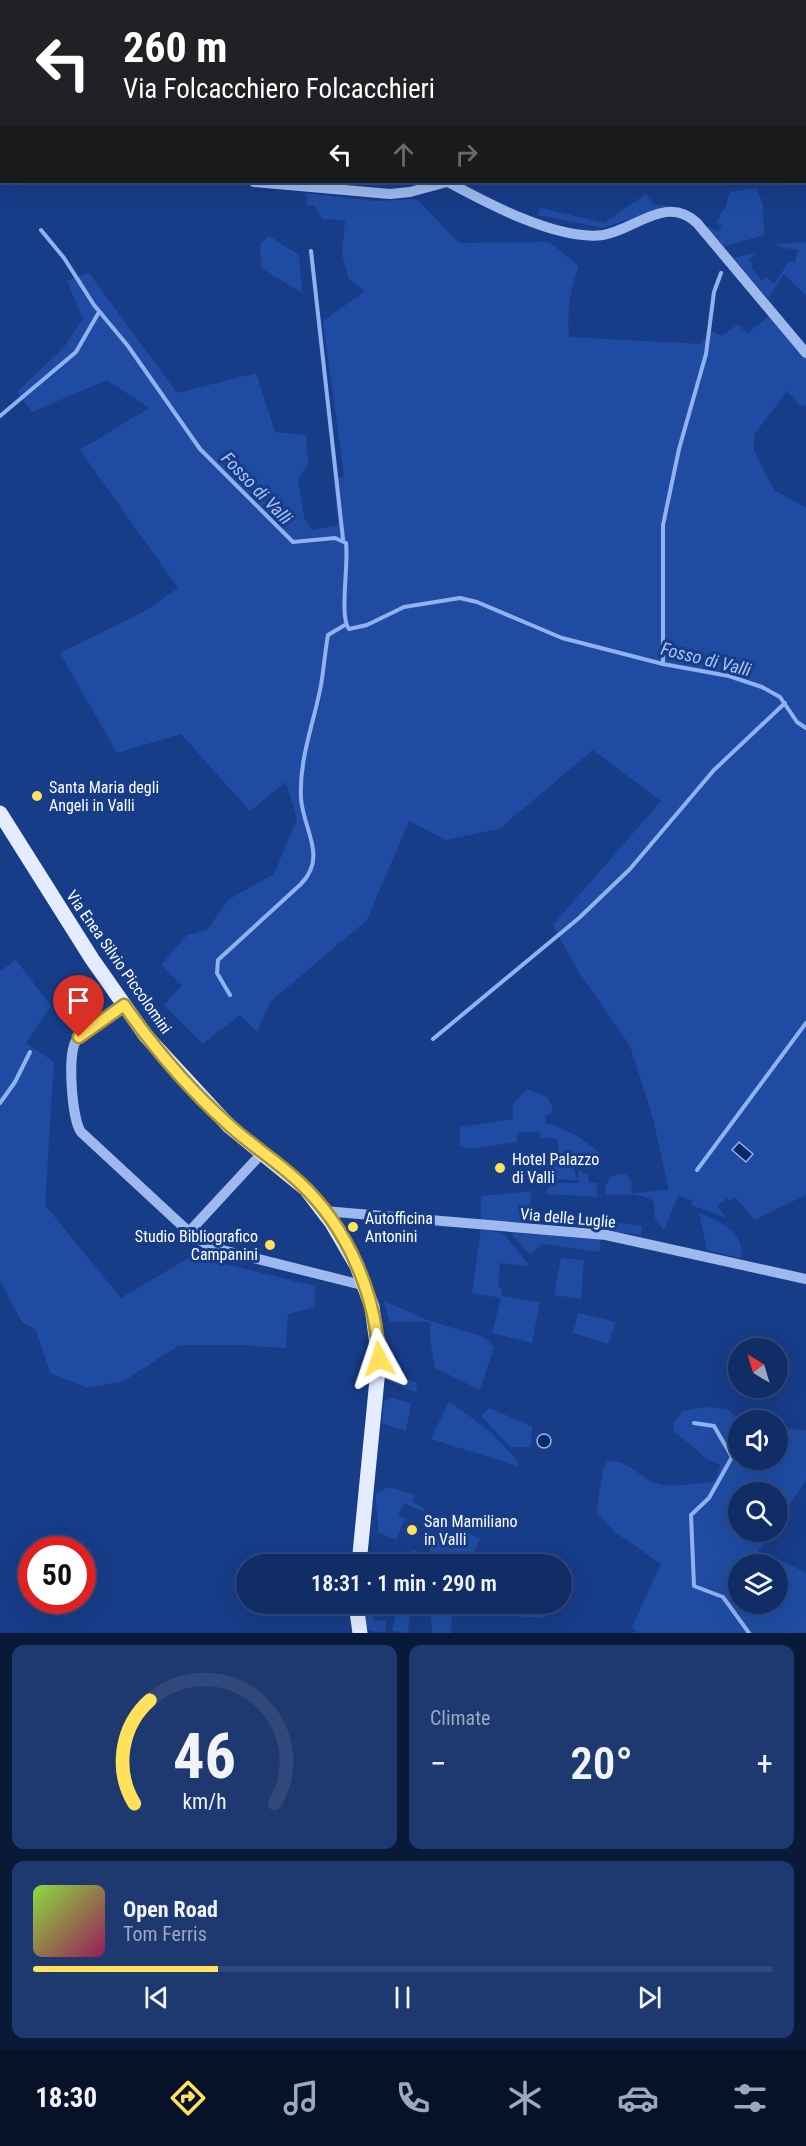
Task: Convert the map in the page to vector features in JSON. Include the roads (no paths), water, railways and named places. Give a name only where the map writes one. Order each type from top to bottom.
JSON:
[{"type":"main road","name":"Via Enea Silvio Piccolomini","points":[[0,813],[146,1036],[191,1087],[230,1126],[303,1185],[324,1211],[366,1286],[376,1328],[379,1366],[360,1554]]},
{"type":"main road","points":[[357,1614],[360,1633]]},
{"type":"street","points":[[265,183],[390,194],[410,192],[443,183]]},
{"type":"street","points":[[449,183],[526,220],[587,234],[608,234],[657,214],[676,212],[685,214],[697,223],[806,353]]},
{"type":"street","points":[[124,1005],[79,1037],[71,1054],[75,1121],[85,1135],[189,1232],[214,1249],[366,1286]]},
{"type":"street","points":[[189,1232],[262,1153]]},
{"type":"street","name":"Via delle Luglie","points":[[324,1211],[616,1236],[806,1279]]},
{"type":"waterway","name":"Fosso di Valli","points":[[41,230],[64,258],[94,305],[128,346],[200,449],[293,542],[335,538],[346,543],[344,602],[346,623],[349,629],[367,625],[404,607],[460,598],[477,602],[562,638],[663,664],[729,676],[762,687],[780,697],[797,722],[806,728]]},
{"type":"waterway","points":[[311,251],[343,539]]},
{"type":"waterway","points":[[663,664],[663,525],[679,449],[706,354],[714,292],[721,273]]},
{"type":"waterway","points":[[0,416],[76,352],[99,312]]},
{"type":"waterway","points":[[230,995],[217,973],[218,960],[301,884],[309,874],[313,863],[312,843],[301,798],[302,769],[321,685],[328,635],[345,625]]},
{"type":"waterway","points":[[433,1039],[579,918],[630,869],[714,770],[785,703]]},
{"type":"waterway","points":[[697,1170],[806,1023]]},
{"type":"waterway","points":[[0,1103],[15,1082],[30,1052]]},
{"type":"waterway","points":[[694,1423],[714,1426],[732,1457],[709,1498],[691,1515],[694,1586],[723,1597],[749,1633]]},
{"type":"place","name":"Santa Maria degli Angeli in Valli","points":[[37,796]]},
{"type":"place","name":"Hotel Palazzo di Valli","points":[[500,1168]]},
{"type":"place","name":"Autofficina Antonini","points":[[353,1227]]},
{"type":"place","name":"Studio Bibliografico Campanini","points":[[270,1245]]},
{"type":"place","name":"San Mamiliano in Valli","points":[[412,1530]]}]
